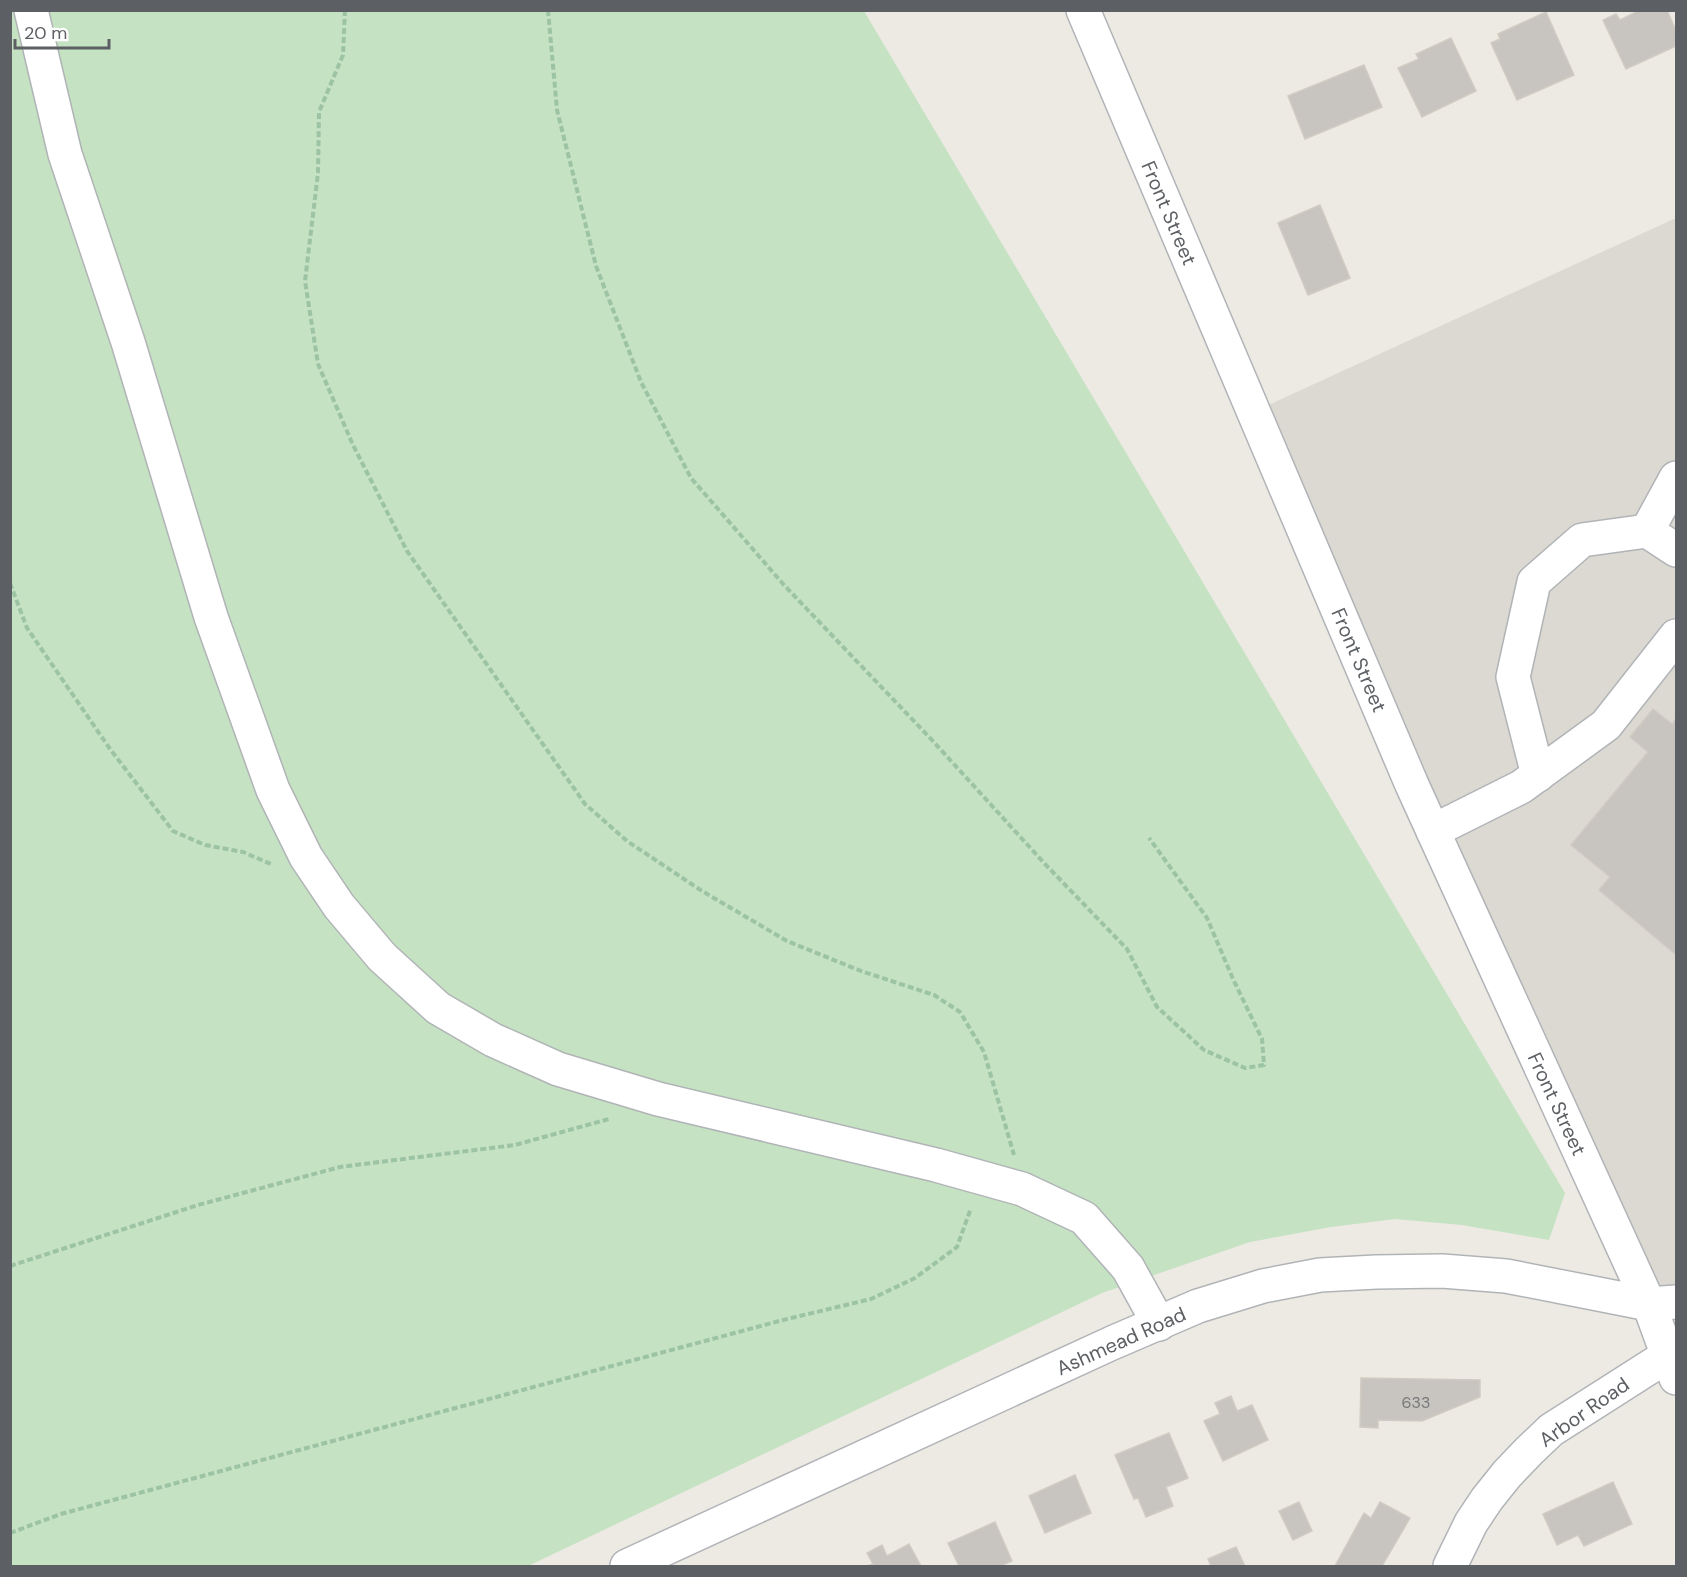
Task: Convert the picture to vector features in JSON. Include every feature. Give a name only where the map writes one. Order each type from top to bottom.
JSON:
[{"type":"street","points":[[31,10],[64,154],[128,342],[212,617],[273,790],[306,857],[339,906],[381,957],[438,1008],[493,1040],[558,1069],[658,1099],[936,1165],[1022,1189],[1084,1218],[1128,1268],[1159,1324]]},
{"type":"street","name":"Front Street","points":[[1083,10],[1412,785],[1663,1303],[1672,1367]]},
{"type":"street","points":[[1647,531],[1677,478]]},
{"type":"street","points":[[1538,775],[1513,677],[1534,582],[1582,540],[1647,531],[1677,550]]},
{"type":"street","points":[[1433,831],[1521,787],[1606,725],[1677,636]]},
{"type":"street","name":"Ashmead Road","points":[[627,1566],[1112,1343],[1198,1306],[1263,1286],[1320,1275],[1442,1271],[1506,1276],[1663,1303]]},
{"type":"street","name":"Arbor Road","points":[[1450,1566],[1471,1523],[1482,1507],[1507,1474],[1551,1430],[1672,1367]]},
{"type":"path","points":[[345,10],[343,55],[319,112],[318,173],[305,281],[318,364],[353,445],[407,551],[585,804],[627,841],[702,891],[787,941],[861,971],[934,994],[960,1012],[984,1052],[1012,1146],[1022,1189]]},
{"type":"path","points":[[548,10],[557,110],[596,266],[641,382],[691,478],[784,585],[1127,949],[1157,1007],[1204,1050],[1245,1068],[1264,1065],[1262,1039],[1207,918],[1149,838]]},
{"type":"path","points":[[10,583],[27,628],[110,749],[172,831],[205,845],[243,852],[283,869]]},
{"type":"path","points":[[10,1266],[198,1205],[340,1167],[515,1144],[615,1117]]},
{"type":"path","points":[[10,1533],[61,1514],[783,1320],[872,1299],[915,1278],[957,1247],[980,1178]]},
{"type":"shaded area","points":[[1676,218],[1676,1302],[1649,1304],[1253,412]]},
{"type":"green space","points":[[11,11],[864,11],[1565,1193],[1549,1240],[1462,1225],[1395,1219],[1331,1227],[1250,1242],[1102,1293],[528,1566],[11,1566]]},
{"type":"building","points":[[1640,10],[1667,10],[1676,31],[1676,46],[1626,69],[1603,20],[1616,14],[1620,20]]},
{"type":"building","points":[[1546,12],[1574,75],[1517,100],[1491,43],[1500,39],[1498,34]]},
{"type":"building","points":[[1451,38],[1476,91],[1422,117],[1398,68],[1419,59],[1416,54]]},
{"type":"building","points":[[1364,65],[1382,107],[1305,139],[1288,96]]},
{"type":"building","points":[[1320,205],[1350,278],[1308,295],[1278,223]]},
{"type":"building","points":[[1653,709],[1672,724],[1676,719],[1676,955],[1599,890],[1610,877],[1571,845],[1648,752],[1630,737]]},
{"type":"building","points":[[1361,1378],[1480,1380],[1480,1397],[1422,1421],[1378,1420],[1378,1428],[1360,1427]]},
{"type":"building","points":[[1231,1396],[1237,1411],[1252,1405],[1268,1440],[1223,1461],[1204,1421],[1220,1414],[1215,1403]]},
{"type":"building","points":[[1169,1433],[1188,1478],[1166,1487],[1173,1506],[1146,1517],[1138,1498],[1134,1499],[1115,1455]]},
{"type":"building","points":[[1075,1475],[1091,1513],[1045,1533],[1029,1496]]},
{"type":"building","points":[[1613,1482],[1632,1524],[1584,1546],[1578,1535],[1557,1545],[1543,1514]]},
{"type":"building","points":[[1299,1502],[1312,1531],[1293,1540],[1279,1511]]},
{"type":"building","points":[[1380,1502],[1410,1518],[1382,1566],[1335,1566],[1364,1513],[1371,1518]]},
{"type":"building","points":[[995,1522],[1012,1561],[1000,1566],[959,1566],[948,1543]]},
{"type":"building","points":[[909,1544],[921,1566],[867,1566],[873,1564],[867,1553],[882,1545],[887,1556]]},
{"type":"building","points":[[1236,1547],[1245,1566],[1211,1566],[1208,1559]]}]
